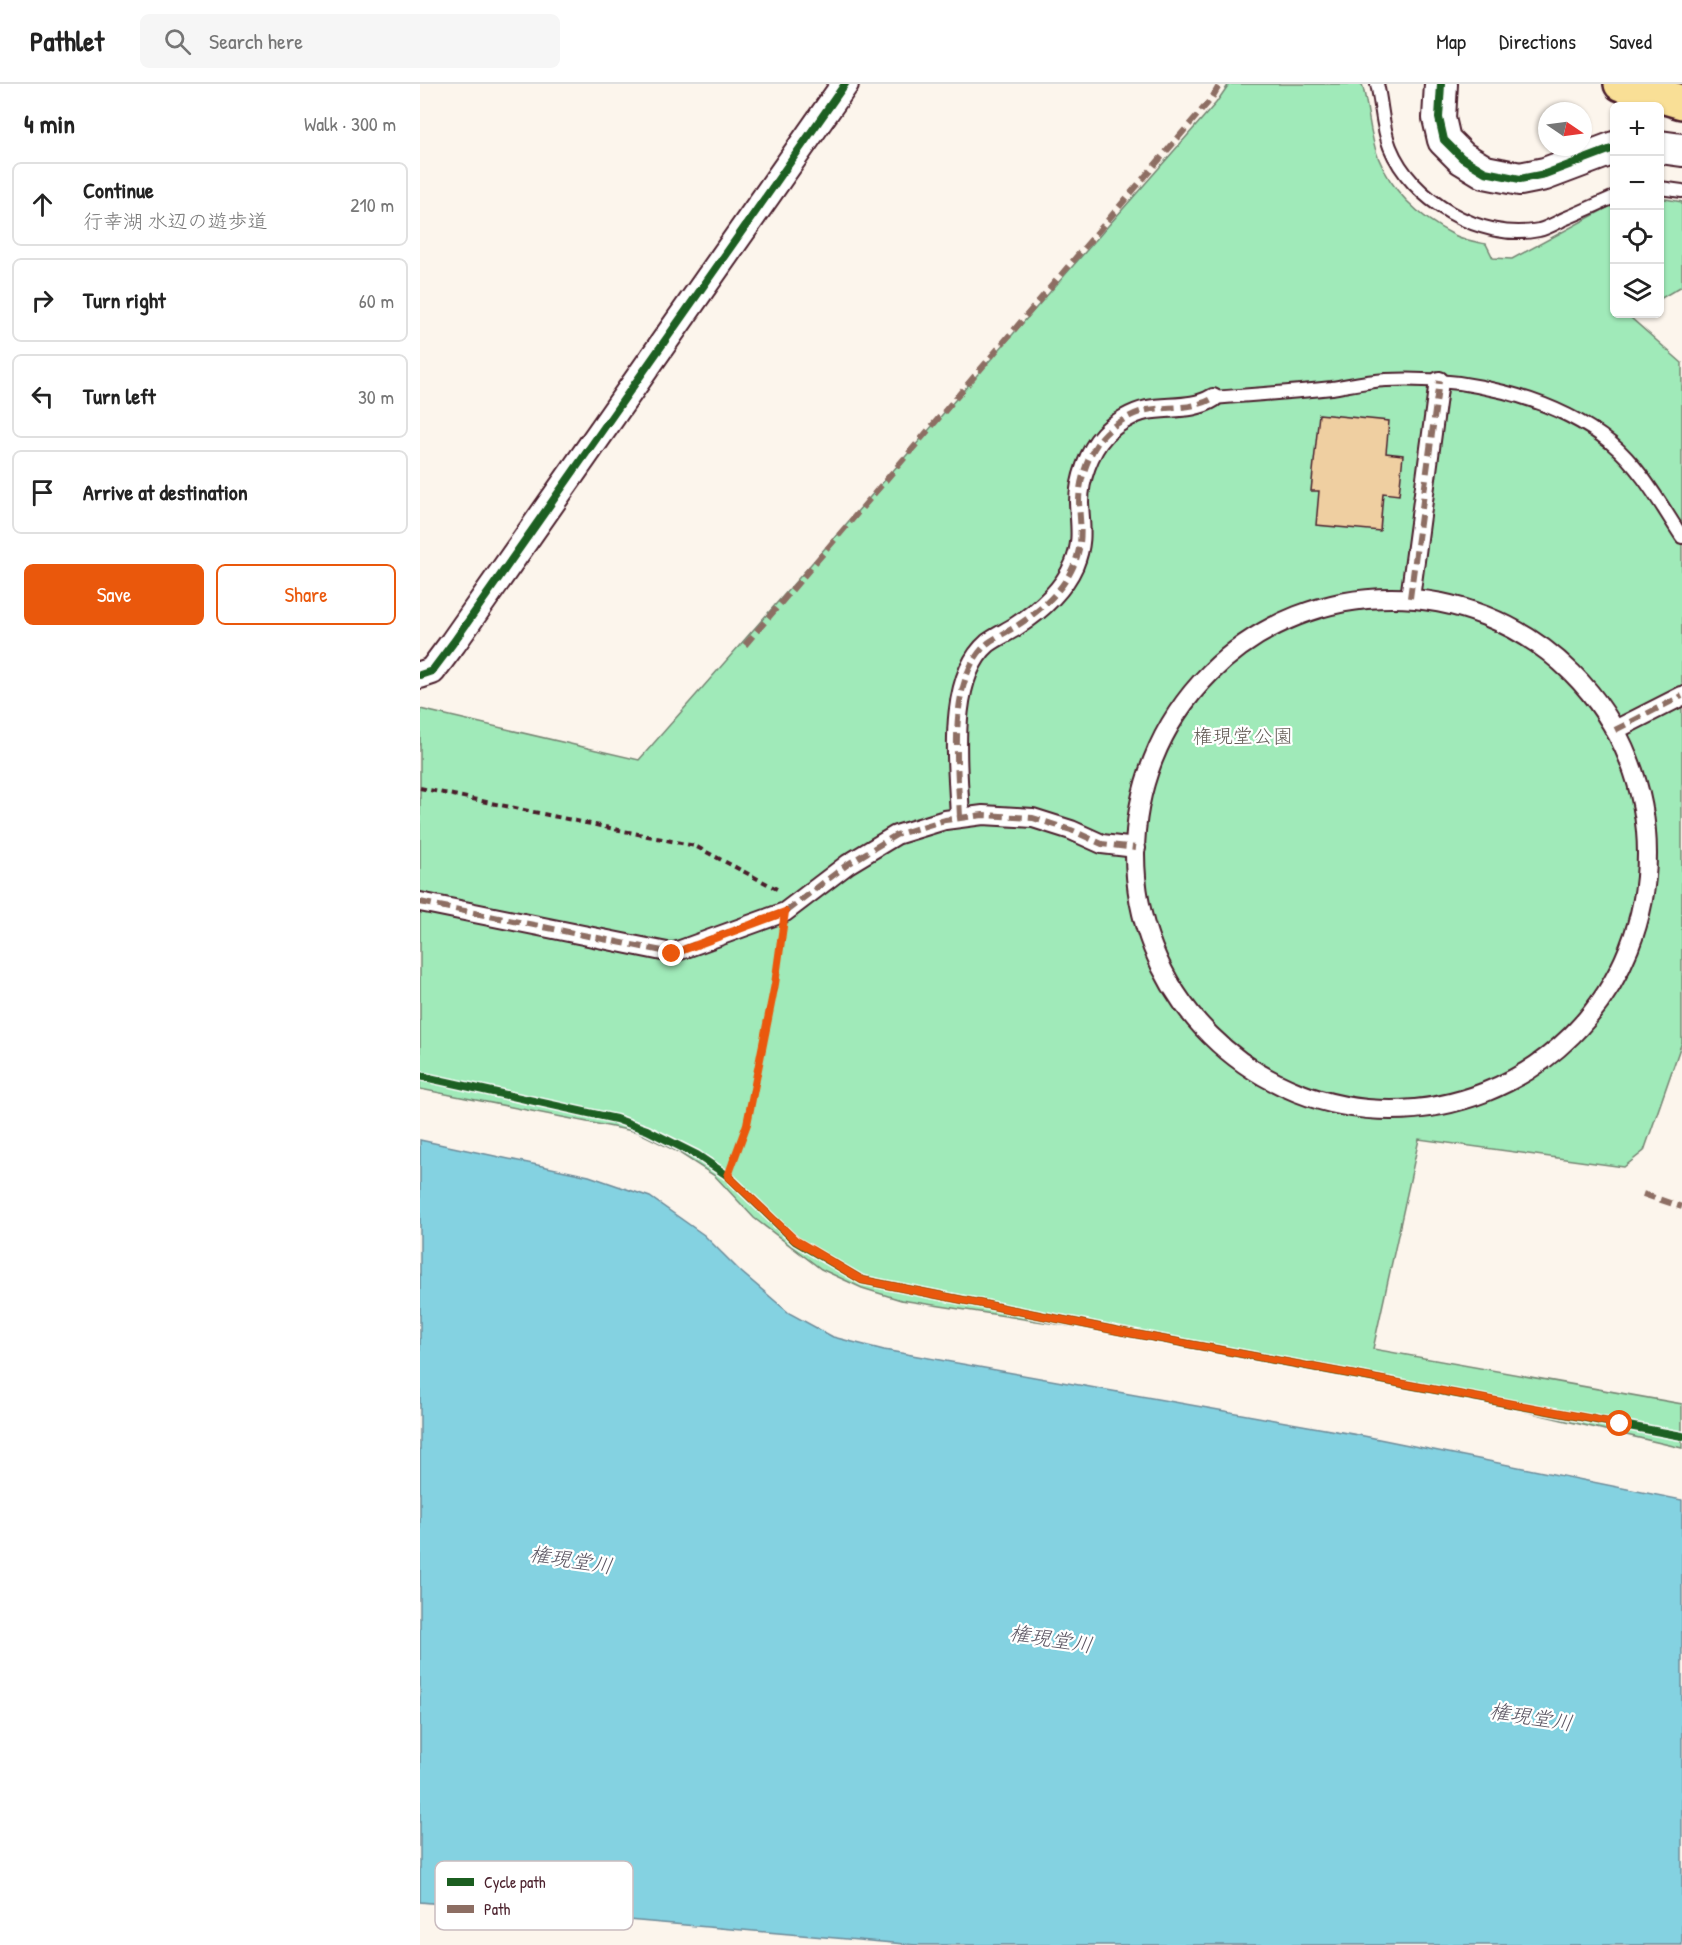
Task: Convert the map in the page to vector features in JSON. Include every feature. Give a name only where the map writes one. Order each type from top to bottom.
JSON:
[{"type":"highway","points":[[1621,84],[1682,102]]},
{"type":"street","points":[[420,675],[432,671],[453,643],[844,84]]},
{"type":"street","points":[[1442,84],[1439,118],[1444,140],[1462,158],[1485,172],[1520,179],[1545,174],[1610,150]]},
{"type":"street","points":[[1664,148],[1682,150]]},
{"type":"street","points":[[1410,598],[1439,381]]},
{"type":"street","points":[[960,817],[957,733],[959,705],[968,672],[973,659],[989,643],[1040,611],[1070,574],[1082,537],[1079,501],[1083,479],[1093,451],[1105,435],[1123,420],[1144,411],[1203,404],[1213,398]]},
{"type":"street","points":[[1410,598],[1463,607],[1503,623],[1534,640],[1575,674],[1592,694],[1615,730],[1639,788],[1647,840],[1644,892],[1639,919],[1616,976],[1600,1003],[1558,1048],[1533,1067],[1506,1083],[1448,1104],[1417,1109],[1386,1111],[1325,1102],[1296,1092],[1268,1078],[1242,1062],[1217,1042],[1196,1020],[1162,968],[1150,939],[1137,879],[1138,816],[1155,756],[1168,728],[1183,706],[1217,666],[1259,634],[1282,621],[1307,611],[1358,599],[1410,598]]},
{"type":"street","points":[[1615,730],[1682,696]]},
{"type":"street","points":[[420,902],[672,954],[785,912],[848,864],[896,835],[960,817],[983,815],[1033,818],[1071,830],[1102,844],[1136,848]]},
{"type":"lane","points":[[1377,84],[1389,145],[1400,169],[1418,189],[1444,211],[1475,223],[1518,232],[1540,229],[1610,199]]},
{"type":"lane","points":[[1664,189],[1682,191]]},
{"type":"lane","points":[[1213,398],[1330,388],[1385,380],[1439,381],[1490,389],[1526,399],[1584,424],[1611,443],[1637,470],[1682,537]]},
{"type":"path","points":[[420,788],[695,846],[783,892],[785,912],[775,984],[747,1124],[728,1176]]},
{"type":"path","points":[[720,1171],[736,1184]]},
{"type":"green space","name":"権現堂公園","points":[[1229,84],[1362,84],[1378,157],[1399,193],[1430,221],[1458,237],[1486,244],[1493,258],[1512,259],[1610,206],[1610,318],[1631,318],[1682,363],[1682,1042],[1644,1151],[1624,1167],[1419,1139],[1373,1349],[1682,1404],[1682,1448],[1336,1367],[901,1300],[862,1288],[821,1269],[754,1218],[715,1176],[678,1152],[638,1132],[420,1089],[420,709],[639,760],[1216,103]]},
{"type":"green space","points":[[1664,199],[1682,202],[1682,286],[1664,297]]},
{"type":"water","name":"権現堂川","points":[[420,1140],[589,1176],[650,1197],[704,1235],[740,1271],[789,1313],[833,1337],[884,1350],[1364,1436],[1682,1500],[1682,1945],[916,1945],[633,1920],[633,1861],[435,1861],[435,1903],[420,1902]]},
{"type":"building","points":[[1319,414],[1389,421],[1386,453],[1403,455],[1399,495],[1383,493],[1380,531],[1316,525],[1319,491],[1311,491]]},
{"type":"marked path","points":[[745,645],[1212,98],[1220,84]]},
{"type":"marked path","points":[[1410,598],[1439,381]]},
{"type":"marked path","points":[[960,817],[958,725],[960,701],[966,678],[975,659],[988,643],[1033,614],[1057,592],[1069,575],[1080,541],[1081,484],[1094,449],[1108,431],[1135,414],[1147,410],[1198,404],[1213,398]]},
{"type":"marked path","points":[[1615,730],[1682,696]]},
{"type":"marked path","points":[[420,902],[672,953],[785,912],[848,864],[896,835],[945,820],[983,815],[1033,818],[1071,830],[1102,844],[1136,848]]},
{"type":"marked path","points":[[1643,1194],[1682,1207]]},
{"type":"cycle path","points":[[420,675],[432,671],[453,643],[845,84]]},
{"type":"cycle path","points":[[1441,84],[1439,118],[1444,140],[1462,158],[1485,172],[1520,179],[1545,174],[1610,150]]},
{"type":"cycle path","points":[[420,1076],[616,1119],[647,1130],[697,1155],[728,1176],[795,1241],[862,1280],[1124,1332],[1682,1436]]},
{"type":"route","points":[[672,954],[785,912],[775,984],[747,1124],[728,1176],[795,1240],[862,1280],[1124,1332],[1620,1424]]}]
